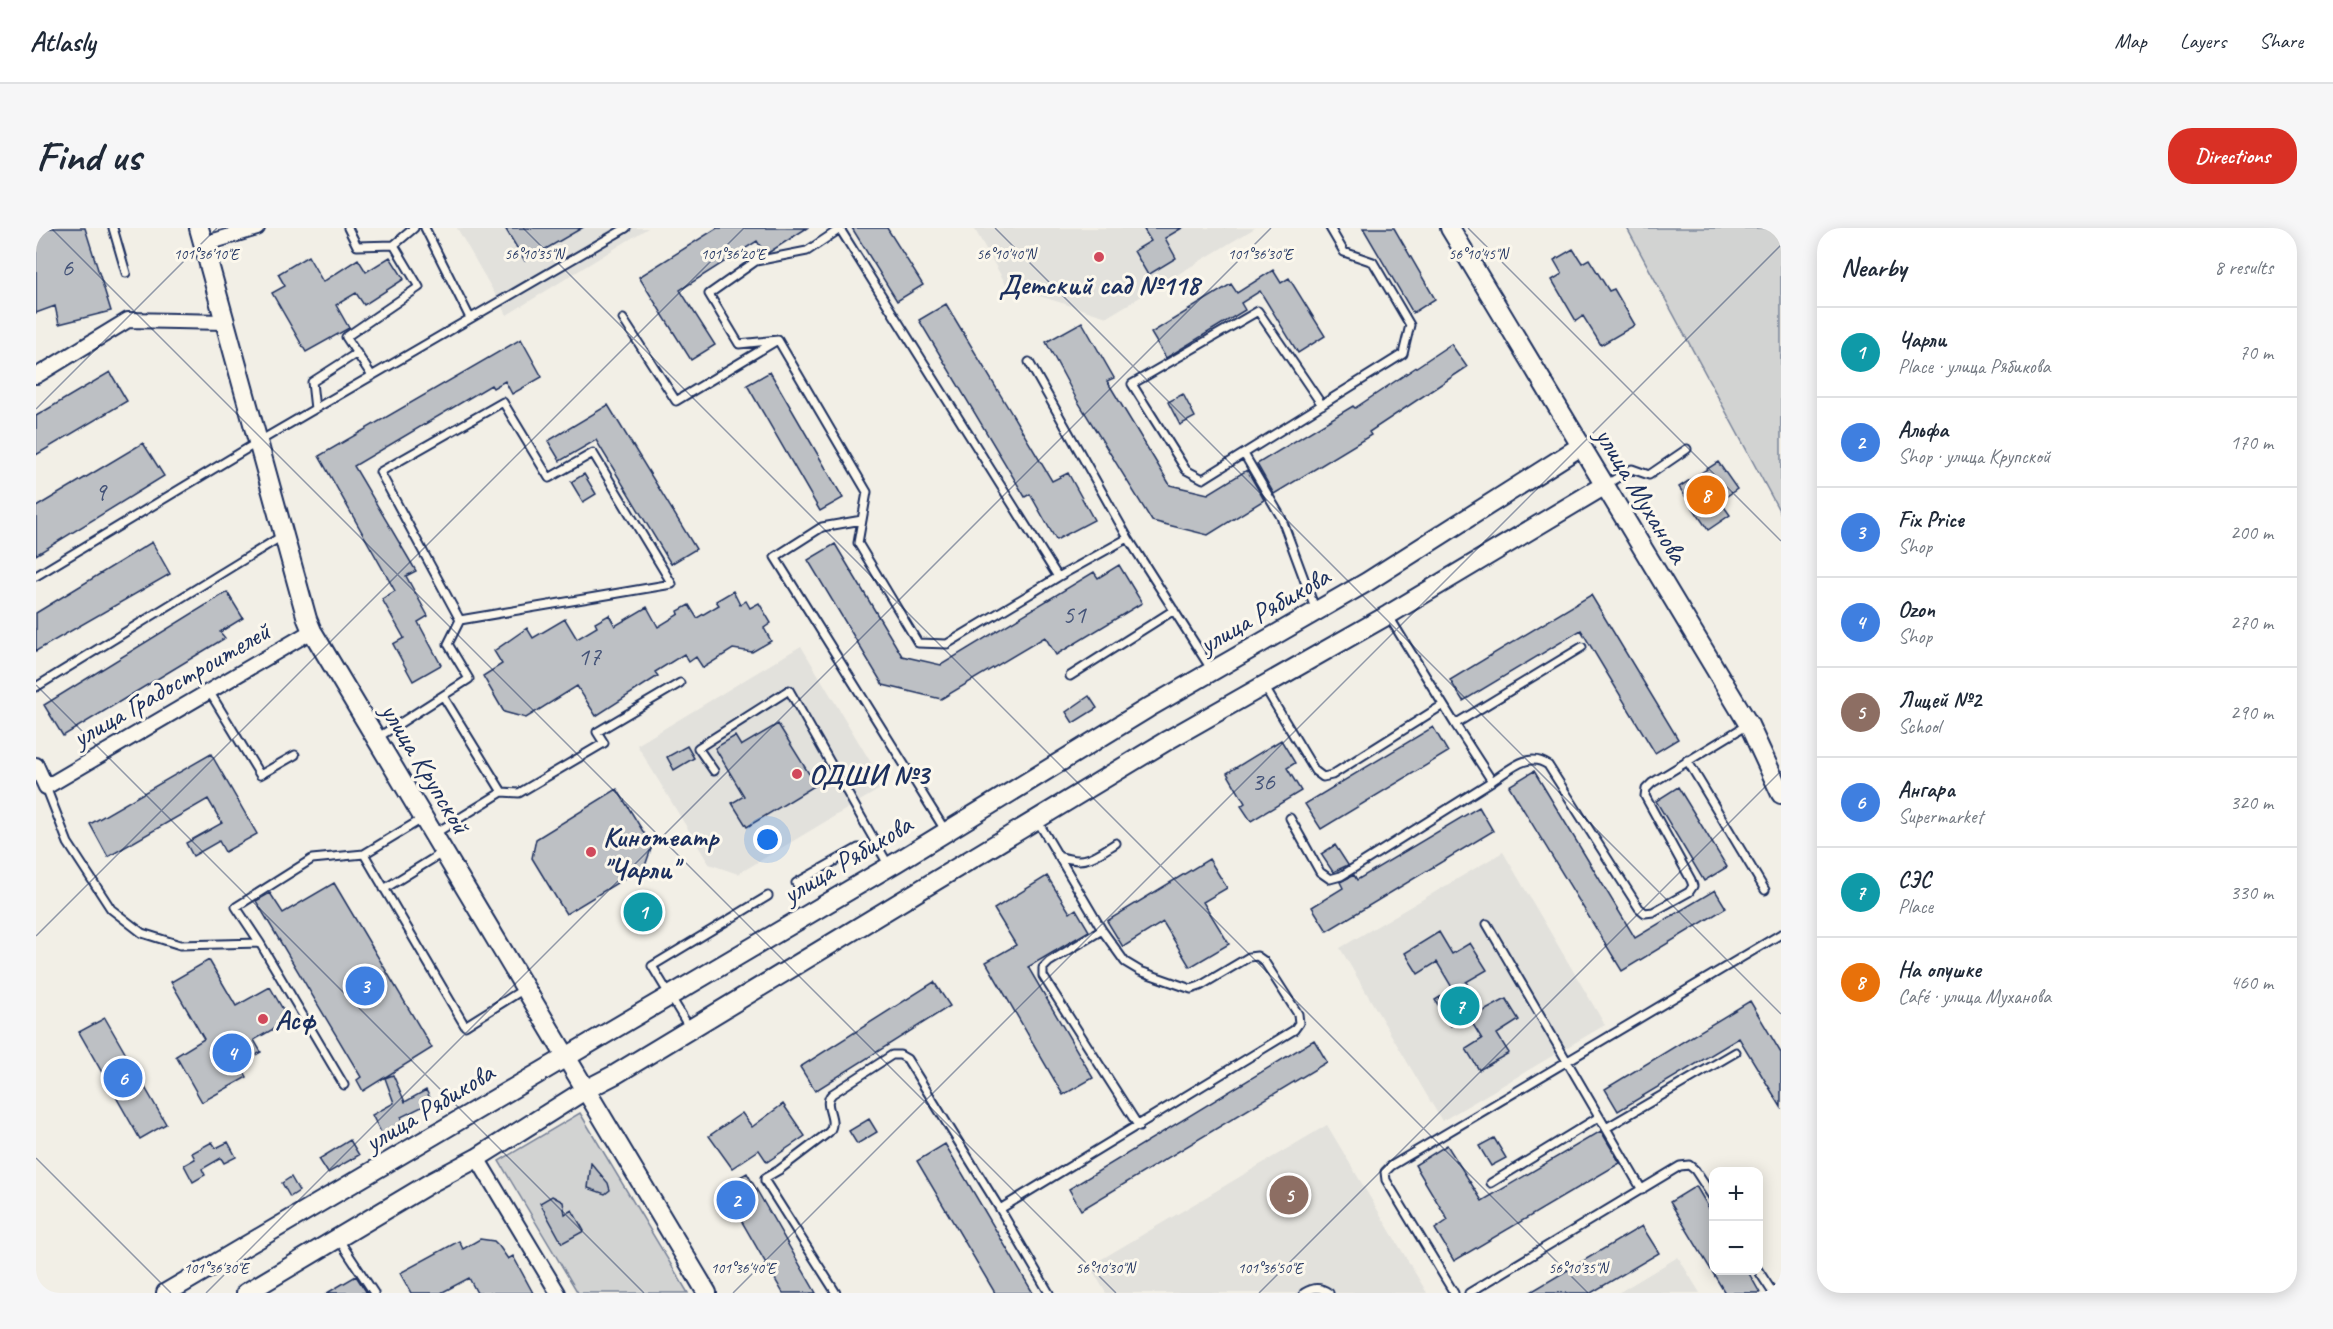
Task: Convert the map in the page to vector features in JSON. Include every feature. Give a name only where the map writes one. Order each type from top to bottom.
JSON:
[{"type":"street","points":[[201,236],[256,228]]},
{"type":"street","name":"улица Муханова","points":[[1450,228],[1749,725],[1781,794]]},
{"type":"street","name":"улица Крупской","points":[[201,236],[312,631],[707,1293]]},
{"type":"street","points":[[36,376],[128,320],[225,322]]},
{"type":"street","name":"улица Рябикова","points":[[166,1293],[670,996],[885,858],[946,832],[1148,708],[1367,582],[1581,446]]},
{"type":"street","points":[[246,1293],[338,1237],[477,1158],[585,1090],[616,1074],[1168,740],[1388,615],[1605,485]]},
{"type":"street","name":"улица Градостроителей","points":[[46,787],[312,631]]},
{"type":"street","points":[[36,765],[46,787]]},
{"type":"street","points":[[477,1158],[558,1293]]},
{"type":"lane","points":[[113,228],[126,273]]},
{"type":"lane","points":[[348,228],[357,246],[394,245],[414,228]]},
{"type":"lane","points":[[425,228],[470,318]]},
{"type":"lane","points":[[36,576],[258,442],[626,228]]},
{"type":"lane","points":[[1322,405],[1258,311],[1132,384],[1186,470],[1203,479],[1244,454],[1322,405],[1403,354],[1410,326],[1372,262],[1344,252],[1330,228]]},
{"type":"lane","points":[[778,340],[739,344],[709,294],[756,261],[807,251],[840,229],[1058,577]]},
{"type":"lane","points":[[372,376],[346,337],[419,287],[394,245]]},
{"type":"lane","points":[[622,319],[676,401],[778,340]]},
{"type":"lane","points":[[778,340],[867,492],[858,543],[918,642],[947,644],[1128,538]]},
{"type":"lane","points":[[315,409],[312,382],[357,353]]},
{"type":"lane","points":[[1029,362],[1128,538],[1212,671]]},
{"type":"lane","points":[[503,402],[549,478],[593,453],[672,584],[460,620],[380,472],[503,402]]},
{"type":"lane","points":[[1605,485],[1632,469],[1649,475],[1687,449]]},
{"type":"lane","points":[[1244,454],[1281,517],[1316,611]]},
{"type":"lane","points":[[862,520],[822,528],[775,557],[946,832]]},
{"type":"lane","points":[[36,687],[284,535]]},
{"type":"lane","points":[[1070,676],[1174,610]]},
{"type":"lane","points":[[1388,615],[1492,781]]},
{"type":"lane","points":[[377,738],[469,679],[448,644],[460,620]]},
{"type":"lane","points":[[1455,724],[1582,647]]},
{"type":"lane","points":[[344,1085],[260,943],[236,907],[312,859],[364,854],[502,792],[519,793],[604,743],[597,732],[680,683]]},
{"type":"lane","points":[[1264,686],[1315,771],[1323,777],[1332,775],[1443,705]]},
{"type":"lane","points":[[714,771],[698,748],[789,690],[885,858]]},
{"type":"lane","points":[[210,691],[260,775],[295,755]]},
{"type":"lane","points":[[443,696],[502,792]]},
{"type":"lane","points":[[1290,818],[1320,872],[1330,879],[1341,876],[1529,759],[1539,759],[1548,765],[1639,908],[1645,913],[1653,912],[1689,892],[1693,886],[1645,796],[1646,789],[1688,760],[1749,725]]},
{"type":"lane","points":[[1688,760],[1766,890]]},
{"type":"lane","points":[[46,787],[68,843],[105,900],[111,909],[142,933],[180,945],[260,943]]},
{"type":"lane","points":[[1000,1209],[1139,1127],[1294,1030],[1299,1023],[1298,1014],[1264,961],[1257,956],[1249,957],[1191,989],[1131,968],[1102,930],[1036,820]]},
{"type":"lane","points":[[1058,856],[1076,861],[1089,860],[1116,843]]},
{"type":"lane","points":[[796,883],[858,848],[885,858]]},
{"type":"lane","points":[[384,889],[444,851]]},
{"type":"lane","points":[[364,854],[465,1026],[526,988]]},
{"type":"lane","points":[[690,1029],[652,966],[768,896]]},
{"type":"lane","points":[[1487,924],[1642,1190]]},
{"type":"lane","points":[[1102,930],[1049,962],[1043,968],[1043,976],[1139,1127]]},
{"type":"lane","points":[[1454,1293],[1386,1180],[1385,1172],[1391,1166],[1566,1060],[1781,934]]},
{"type":"lane","points":[[1605,1128],[1736,1052]]},
{"type":"lane","points":[[836,1293],[765,1178],[779,1170],[833,1127],[827,1103],[832,1094],[892,1055],[900,1054],[907,1059],[1049,1293]]},
{"type":"lane","points":[[1491,1183],[1599,1117]]},
{"type":"lane","points":[[1469,1293],[1680,1166],[1689,1165],[1695,1170],[1709,1193]]},
{"type":"lane","points":[[338,1237],[374,1293]]},
{"type":"lane","points":[[1761,1275],[1773,1293]]},
{"type":"lane","points":[[1304,1293],[1311,1289],[1322,1288],[1329,1293]]},
{"type":"shaded area","points":[[457,228],[648,228],[507,315]]},
{"type":"shaded area","name":"Детский сад №118","points":[[974,228],[1255,228],[1107,317],[1007,286]]},
{"type":"shaded area","points":[[1627,228],[1781,228],[1781,514]]},
{"type":"shaded area","points":[[801,646],[885,786],[738,874],[709,864],[637,745]]},
{"type":"shaded area","points":[[1503,852],[1605,1025],[1442,1121],[1340,948]]},
{"type":"shaded area","points":[[580,1113],[688,1293],[578,1293],[499,1161]]},
{"type":"shaded area","points":[[1327,1125],[1427,1293],[1106,1293],[1090,1266]]},
{"type":"shaded area","points":[[1678,1257],[1700,1293],[1618,1293]]},
{"type":"building","points":[[36,228],[85,228],[111,311],[59,324],[55,306],[36,313]]},
{"type":"building","points":[[505,228],[582,228],[525,261]]},
{"type":"building","points":[[717,228],[807,228],[765,254],[757,241],[680,290],[715,345],[691,360],[639,277]]},
{"type":"building","points":[[852,228],[887,228],[923,285],[897,301]]},
{"type":"building","points":[[1143,228],[1182,228],[1165,238],[1176,258],[1148,275],[1134,251],[1151,241]]},
{"type":"building","points":[[1363,228],[1394,228],[1435,299],[1413,313]]},
{"type":"building","points":[[1573,249],[1582,263],[1589,259],[1609,291],[1614,289],[1635,325],[1601,345],[1583,316],[1576,321],[1552,280],[1562,274],[1554,260]]},
{"type":"building","points":[[308,256],[323,282],[358,259],[366,272],[390,257],[404,279],[364,305],[356,293],[336,305],[349,328],[306,352],[272,293],[285,286],[278,274]]},
{"type":"building","points":[[1273,270],[1281,283],[1289,278],[1325,336],[1298,353],[1260,291],[1241,303],[1245,310],[1166,358],[1151,333],[1231,284],[1237,293]]},
{"type":"building","points":[[946,304],[1052,481],[1068,473],[1094,520],[1056,540],[1030,494],[1025,497],[919,320]]},
{"type":"building","points":[[1082,322],[1114,378],[1107,381],[1170,485],[1208,494],[1247,470],[1264,500],[1208,535],[1152,521],[1077,400],[1046,342]]},
{"type":"building","points":[[521,339],[542,377],[512,394],[505,381],[493,388],[491,385],[354,466],[416,571],[406,576],[428,616],[418,622],[441,665],[413,681],[393,644],[404,638],[382,599],[395,591],[319,456]]},
{"type":"building","points":[[1451,344],[1467,367],[1369,432],[1371,435],[1274,494],[1257,464],[1353,406],[1355,408]]},
{"type":"building","points":[[110,372],[127,401],[36,455],[36,416]]},
{"type":"building","points":[[770,372],[843,498],[820,511],[747,385]]},
{"type":"building","points":[[1183,394],[1195,417],[1180,425],[1168,402]]},
{"type":"building","points":[[608,405],[696,549],[671,564],[596,440],[560,461],[548,441]]},
{"type":"building","points":[[143,443],[164,476],[36,555],[36,507]]},
{"type":"building","points":[[1718,462],[1737,489],[1720,501],[1730,515],[1708,530],[1679,487]]},
{"type":"building","points":[[584,474],[596,494],[583,502],[571,482]]},
{"type":"building","points":[[152,542],[170,574],[36,651],[36,613]]},
{"type":"building","points":[[835,544],[902,656],[941,665],[1094,572],[1098,578],[1119,565],[1142,603],[1056,655],[1045,637],[941,699],[883,685],[808,560]]},
{"type":"building","points":[[733,591],[740,605],[746,601],[750,608],[759,603],[771,623],[764,628],[771,641],[752,652],[733,649],[703,668],[696,657],[689,662],[684,654],[655,672],[658,676],[596,716],[577,686],[526,718],[504,712],[483,676],[502,664],[494,651],[527,628],[533,638],[565,619],[577,639],[597,627],[595,623],[609,615],[615,626],[647,607],[658,627],[689,605],[697,618],[719,605],[716,601]]},
{"type":"building","points":[[227,592],[243,618],[220,632],[225,638],[63,736],[44,705]]},
{"type":"building","points":[[1591,595],[1678,739],[1655,753],[1581,630],[1463,701],[1450,680]]},
{"type":"building","points":[[1089,696],[1097,708],[1073,723],[1066,712]]},
{"type":"building","name":"ОДШИ №3","points":[[778,724],[816,785],[747,827],[732,803],[744,796],[715,748],[735,736],[741,746]]},
{"type":"building","points":[[1433,727],[1448,752],[1321,829],[1305,804]]},
{"type":"building","points":[[1281,740],[1295,763],[1287,768],[1301,791],[1251,821],[1241,806],[1245,803],[1227,773]]},
{"type":"building","points":[[687,746],[694,758],[674,770],[667,757]]},
{"type":"building","points":[[211,754],[257,834],[225,852],[219,841],[193,856],[186,843],[222,823],[208,799],[108,857],[90,824]]},
{"type":"building","points":[[1534,771],[1635,938],[1715,890],[1726,908],[1622,971],[1509,786]]},
{"type":"building","points":[[1678,787],[1727,867],[1704,881],[1656,801]]},
{"type":"building","name":"Кинотеатр \"Чарли\"","points":[[617,789],[652,846],[645,866],[566,914],[532,858],[536,839]]},
{"type":"building","points":[[1479,807],[1493,831],[1327,931],[1312,907],[1343,888],[1340,882],[1354,875],[1357,880]]},
{"type":"building","points":[[1335,845],[1348,865],[1333,872],[1321,854]]},
{"type":"building","points":[[1209,859],[1227,888],[1203,902],[1229,944],[1190,967],[1163,922],[1123,947],[1107,921]]},
{"type":"building","points":[[1047,876],[1070,913],[1076,909],[1089,931],[1028,967],[1093,1078],[1063,1095],[986,962],[1016,945],[994,909]]},
{"type":"building","points":[[334,883],[432,1048],[363,1091],[357,1080],[361,1077],[256,901],[270,893],[283,913]]},
{"type":"building","points":[[1439,932],[1452,954],[1470,943],[1487,970],[1466,982],[1484,1011],[1506,999],[1519,1020],[1497,1034],[1509,1053],[1479,1070],[1466,1049],[1482,1039],[1468,1016],[1451,1026],[1435,1000],[1453,989],[1437,962],[1418,974],[1405,953]]},
{"type":"building","points":[[209,960],[236,1006],[270,987],[289,1020],[254,1040],[261,1052],[240,1064],[247,1077],[202,1102],[176,1056],[204,1039],[171,982]]},
{"type":"building","points":[[934,982],[950,1006],[815,1091],[800,1067]]},
{"type":"building","points":[[1750,1001],[1781,1053],[1781,1107],[1739,1038],[1618,1111],[1605,1089]]},
{"type":"building","points":[[105,1018],[166,1124],[140,1139],[79,1032]]},
{"type":"building","points":[[1314,1040],[1327,1062],[1081,1210],[1069,1189]]},
{"type":"building","points":[[393,1075],[405,1102],[426,1090],[432,1102],[401,1117],[407,1128],[385,1140],[372,1115],[394,1103],[385,1078]]},
{"type":"building","points":[[783,1104],[805,1136],[767,1162],[759,1150],[732,1168],[709,1136],[742,1113],[752,1127]]},
{"type":"building","points":[[869,1119],[877,1132],[857,1144],[849,1131]]},
{"type":"building","points":[[1601,1131],[1620,1163],[1454,1261],[1435,1229],[1448,1220],[1415,1165],[1447,1145],[1482,1201]]},
{"type":"building","points":[[1494,1138],[1506,1158],[1491,1166],[1479,1146]]},
{"type":"building","points":[[350,1140],[359,1155],[328,1173],[319,1159]]},
{"type":"building","points":[[212,1142],[216,1148],[228,1142],[236,1157],[224,1163],[221,1158],[202,1169],[205,1175],[193,1182],[184,1165],[195,1159],[192,1153]]},
{"type":"building","points":[[945,1144],[1033,1293],[995,1293],[917,1161]]},
{"type":"building","points":[[591,1163],[608,1183],[610,1190],[605,1194],[588,1188]]},
{"type":"building","points":[[747,1173],[816,1293],[783,1293],[722,1187]]},
{"type":"building","points":[[291,1177],[299,1191],[290,1197],[282,1183]]},
{"type":"building","points":[[1696,1186],[1709,1208],[1709,1267],[1670,1202]]},
{"type":"building","points":[[552,1196],[563,1202],[565,1214],[572,1210],[584,1231],[562,1243],[540,1203]]},
{"type":"building","points":[[1642,1226],[1659,1253],[1591,1293],[1529,1293]]},
{"type":"building","points":[[480,1239],[494,1241],[508,1259],[513,1256],[533,1293],[477,1293],[469,1278],[441,1293],[411,1293],[400,1273],[459,1241],[463,1249]]},
{"type":"building","points":[[1714,1275],[1750,1275],[1760,1293],[1725,1293]]},
{"type":"building","points":[[356,1276],[367,1293],[327,1293]]},
{"type":"place","name":"Детский сад №118","points":[[1099,257]]},
{"type":"place","name":"На опушке","points":[[1706,495]]},
{"type":"place","name":"ОДШИ №3","points":[[797,774]]},
{"type":"place","name":"Кинотеатр \"Чарли\"","points":[[591,852]]},
{"type":"place","name":"Чарли","points":[[643,912]]},
{"type":"place","name":"Fix Price","points":[[365,986]]},
{"type":"place","name":"СЭС","points":[[1460,1006]]},
{"type":"place","name":"Асф","points":[[263,1019]]},
{"type":"place","name":"Ozon","points":[[232,1053]]},
{"type":"place","name":"Ангара","points":[[123,1078]]},
{"type":"place","name":"Лицей №2","points":[[1289,1195]]},
{"type":"place","name":"Альфа","points":[[736,1200]]}]
